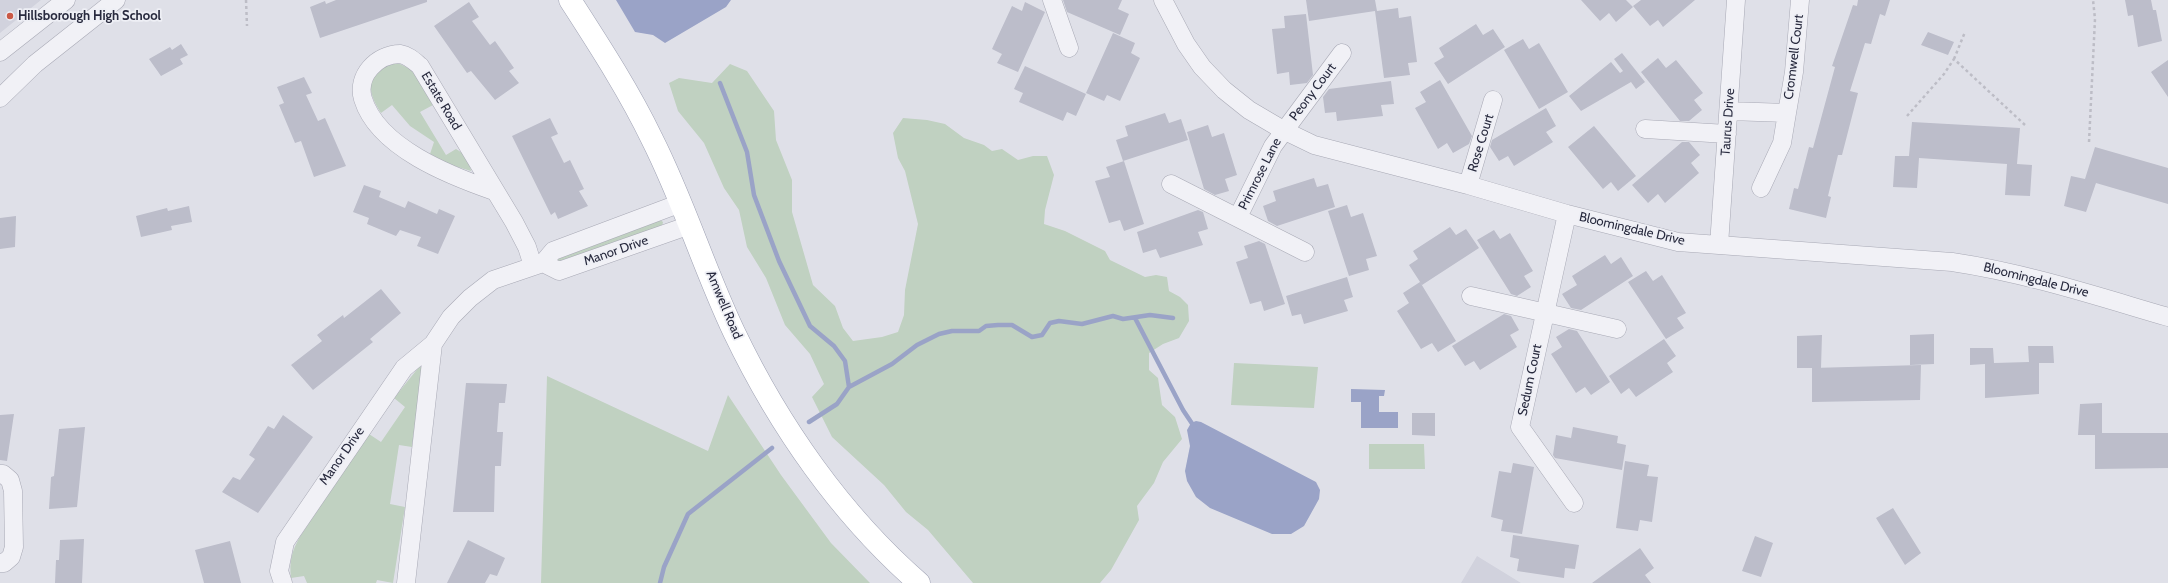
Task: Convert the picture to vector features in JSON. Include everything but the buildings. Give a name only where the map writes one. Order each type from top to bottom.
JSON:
[{"type":"main road","name":"Amwell Road","points":[[570,0],[625,88],[652,139],[682,203],[734,332],[784,423],[808,458],[867,530],[920,583]]},
{"type":"street","points":[[0,52],[66,0]]},
{"type":"street","points":[[0,98],[35,64],[116,0]]},
{"type":"street","points":[[1052,0],[1069,48]]},
{"type":"street","name":"Bloomingdale Drive","points":[[1163,0],[1186,44],[1202,67],[1224,90],[1249,110],[1283,130],[1314,145],[1468,185],[1567,214],[1678,242],[1944,261],[1986,267],[2020,274],[2168,317]]},
{"type":"street","name":"Taurus Drive","points":[[1718,245],[1736,0]]},
{"type":"street","name":"Cromwell Court","points":[[1761,188],[1782,143],[1794,72],[1800,0]]},
{"type":"street","name":"Peony Court","points":[[1283,130],[1297,116],[1342,53]]},
{"type":"street","name":"Estate Road","points":[[494,191],[459,179],[412,155],[391,139],[376,123],[363,99],[363,81],[371,64],[385,57],[400,54],[409,57],[420,66],[514,222],[538,265]]},
{"type":"street","name":"Rose Court","points":[[1468,185],[1493,100]]},
{"type":"street","name":"Cromwell Court","points":[[1729,111],[1787,113]]},
{"type":"street","points":[[1645,129],[1727,134]]},
{"type":"street","name":"Primrose Lane","points":[[1238,217],[1272,148],[1283,130]]},
{"type":"street","points":[[1171,184],[1305,252]]},
{"type":"street","name":"Manor Drive","points":[[283,583],[279,571],[285,542],[404,368],[433,344],[451,317],[470,298],[493,280],[538,265],[553,251],[682,203]]},
{"type":"street","name":"Sedum Court","points":[[1567,214],[1520,427],[1574,503]]},
{"type":"street","name":"Manor Drive","points":[[538,265],[559,271],[690,225]]},
{"type":"street","points":[[1471,296],[1617,329]]},
{"type":"street","name":"Manor Drive","points":[[406,583],[433,344]]},
{"type":"street","points":[[0,474],[3,474],[10,480],[14,491],[14,547],[11,557],[4,563],[0,563]]},
{"type":"path","points":[[246,0],[247,26]]},
{"type":"path","points":[[2090,142],[2095,19],[2093,0]]},
{"type":"path","points":[[1907,116],[1944,74],[1954,59],[1965,32]]},
{"type":"path","points":[[1954,59],[2025,125]]},
{"type":"shaded area","name":"Hillsborough High School","points":[[0,0],[41,0],[0,33]]},
{"type":"shaded area","points":[[1477,556],[1521,583],[1461,583]]},
{"type":"green space","points":[[398,63],[412,70],[433,105],[420,112],[446,155],[456,149],[464,155],[468,161],[471,171],[451,165],[430,154],[434,142],[410,126],[392,105],[381,113],[372,96],[371,88],[374,75],[387,66]]},
{"type":"green space","points":[[730,64],[747,71],[774,111],[776,140],[792,180],[792,212],[813,285],[835,306],[843,328],[853,341],[882,337],[898,332],[904,315],[905,290],[918,224],[905,171],[898,158],[893,133],[903,118],[927,120],[945,124],[964,138],[984,145],[992,151],[1002,149],[1018,160],[1033,156],[1047,156],[1054,175],[1045,210],[1044,224],[1065,231],[1105,251],[1110,260],[1145,277],[1156,275],[1167,277],[1169,291],[1180,297],[1188,305],[1189,321],[1179,338],[1163,344],[1149,353],[1149,370],[1158,378],[1162,405],[1175,417],[1182,439],[1163,462],[1154,483],[1137,506],[1139,520],[1111,570],[1100,583],[973,583],[928,530],[906,512],[884,485],[832,437],[812,397],[824,384],[810,354],[785,325],[766,278],[747,247],[739,210],[724,188],[704,143],[678,111],[669,83],[679,78],[712,83]]},
{"type":"green space","points":[[660,220],[663,222],[662,226],[554,264],[555,256]]},
{"type":"green space","points":[[1234,363],[1318,367],[1314,408],[1231,405]]},
{"type":"green space","points":[[419,367],[422,367],[422,370],[412,447],[399,445],[390,504],[405,507],[393,583],[377,580],[376,583],[307,583],[304,576],[291,578],[290,566],[292,556],[301,535],[369,434],[381,442],[405,407],[394,398]]},
{"type":"green space","points":[[547,376],[708,451],[728,395],[781,475],[831,543],[870,583],[541,583]]},
{"type":"green space","points":[[1369,444],[1424,444],[1425,469],[1369,469]]},
{"type":"water","points":[[616,0],[731,0],[726,7],[665,43],[653,35],[635,32]]},
{"type":"water","points":[[1351,389],[1385,390],[1384,396],[1379,396],[1379,412],[1398,412],[1398,428],[1361,428],[1361,402],[1351,402]]},
{"type":"water","points":[[1196,421],[1201,422],[1316,482],[1320,490],[1319,499],[1304,526],[1291,534],[1272,534],[1210,508],[1196,497],[1187,481],[1185,471],[1190,446],[1187,430],[1191,423]]},
{"type":"waterway","points":[[720,83],[747,152],[754,195],[779,261],[810,326],[834,346],[845,361],[849,387],[837,404],[809,422]]},
{"type":"waterway","points":[[849,387],[892,364],[917,345],[939,334],[952,331],[979,331],[986,326],[1012,325],[1032,337],[1042,335],[1050,323],[1059,321],[1082,324],[1113,316],[1123,319],[1150,315],[1173,318]]},
{"type":"waterway","points":[[1135,318],[1183,410],[1195,428]]},
{"type":"waterway","points":[[660,583],[664,567],[688,514],[772,448]]},
{"type":"place","name":"Hillsborough High School","points":[[10,16]]}]
